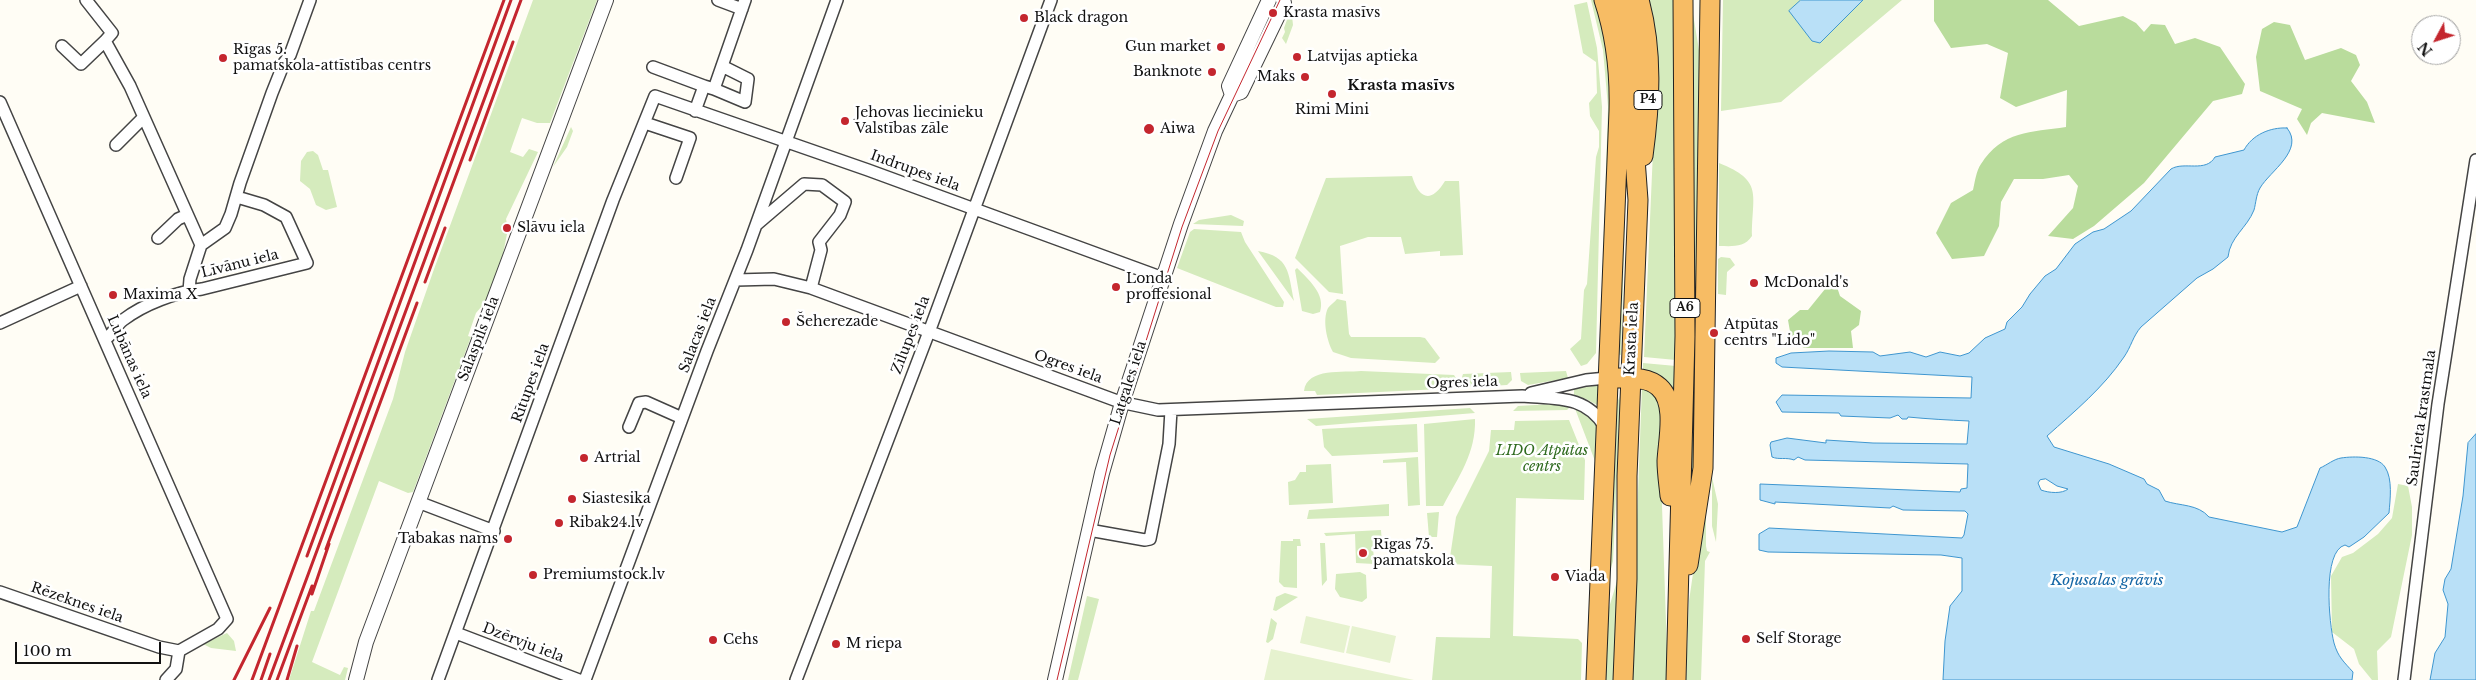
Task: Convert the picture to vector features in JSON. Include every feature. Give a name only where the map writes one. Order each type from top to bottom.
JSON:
[{"type":"highway","points":[[1596,680],[1607,378],[1617,181],[1619,75],[1614,40],[1604,0]]},
{"type":"highway","name":"Krasta iela","points":[[1623,0],[1634,59],[1633,131],[1638,200],[1627,476],[1627,579],[1623,680]]},
{"type":"highway","name":"P4","points":[[1638,200],[1646,132],[1648,69],[1644,19],[1639,0]]},
{"type":"highway","name":"A6","points":[[1676,680],[1686,336],[1683,0]]},
{"type":"highway","points":[[1696,0],[1708,76]]},
{"type":"highway","points":[[1678,617],[1703,468],[1710,0]]},
{"type":"highway","points":[[1607,378],[1631,378],[1654,383],[1666,395],[1668,402],[1667,463],[1678,617]]},
{"type":"highway","points":[[1597,631],[1616,566],[1618,529],[1627,476]]},
{"type":"street","points":[[62,46],[81,64],[112,34],[86,0]]},
{"type":"street","points":[[189,290],[190,279],[202,245],[226,228],[272,93],[284,63],[290,55],[310,0]]},
{"type":"street","name":"Salaspils iela","points":[[356,680],[366,642],[606,0]]},
{"type":"street","points":[[695,110],[722,66],[744,4],[718,0]]},
{"type":"street","name":"Salacas iela","points":[[585,680],[682,418],[736,280],[837,0]]},
{"type":"street","name":"Zilupes iela","points":[[796,680],[928,333],[1051,0]]},
{"type":"street","name":"Latgales iela","points":[[1055,680],[1089,530],[1122,403],[1163,278],[1215,131],[1232,95],[1230,83],[1269,0]]},
{"type":"street","name":"Latgales iela","points":[[1232,95],[1241,92],[1284,3],[1283,0]]},
{"type":"street","points":[[105,41],[130,86],[202,245]]},
{"type":"street","points":[[654,67],[745,102],[748,79],[722,66]]},
{"type":"street","name":"Indrupes iela","points":[[655,96],[1163,278]]},
{"type":"street","name":"Rītupes iela","points":[[438,680],[494,531],[613,200],[655,96]]},
{"type":"street","name":"Lubānas iela","points":[[0,102],[225,610],[227,618],[225,624],[179,651]]},
{"type":"street","points":[[116,145],[143,118]]},
{"type":"street","points":[[645,123],[690,138],[676,178]]},
{"type":"street","name":"Saulrieta krastmala","points":[[2404,680],[2438,404],[2476,160]]},
{"type":"street","points":[[756,225],[804,184],[822,185],[845,202],[840,215],[819,242],[822,250],[811,288]]},
{"type":"street","name":"Līvānu iela","points":[[105,340],[112,334],[116,326],[134,312],[189,290],[202,290],[307,263],[286,217],[278,210],[237,197]]},
{"type":"street","points":[[158,238],[178,219],[187,215]]},
{"type":"street","name":"Ogres iela","points":[[736,280],[774,279],[811,288],[928,333],[1122,403],[1158,410],[1522,396],[1571,401],[1586,405],[1597,415],[1606,429]]},
{"type":"street","points":[[0,323],[81,286]]},
{"type":"street","name":"Ogres iela","points":[[1522,396],[1586,380],[1607,378]]},
{"type":"street","points":[[629,427],[635,408],[639,403],[646,402],[682,418]]},
{"type":"street","points":[[1089,530],[1145,540],[1150,539],[1169,444],[1171,410]]},
{"type":"street","points":[[418,502],[494,531]]},
{"type":"street","name":"Rēzeknes iela","points":[[0,592],[122,635],[179,651]]},
{"type":"street","name":"Dzērvju iela","points":[[456,633],[579,680]]},
{"type":"street","points":[[166,680],[176,669],[179,651]]},
{"type":"green space","points":[[533,0],[597,0],[550,123],[537,123],[522,118],[510,152],[523,157],[529,149],[538,152],[506,219],[508,229],[503,254],[487,300],[476,313],[468,336],[471,337],[413,492],[408,493],[379,481],[312,662],[340,675],[344,667],[348,668],[345,680],[289,680],[311,611],[314,611],[393,399],[405,352],[433,272]]},
{"type":"green space","points":[[1591,0],[1617,0],[1627,144],[1621,355],[1600,349],[1608,107],[1603,50]]},
{"type":"green space","points":[[1646,0],[1676,0],[1676,360],[1644,357],[1653,151]]},
{"type":"green space","points":[[1723,0],[1902,0],[1781,102],[1721,111]]},
{"type":"green space","points":[[1934,0],[2048,0],[2079,26],[2123,16],[2136,23],[2144,32],[2151,24],[2165,25],[2175,44],[2195,38],[2220,47],[2245,84],[2242,94],[2213,101],[2144,183],[2094,226],[2073,239],[2048,236],[2073,208],[2078,186],[2069,175],[2043,179],[2014,179],[2001,202],[1999,226],[1984,256],[1952,259],[1936,233],[1951,203],[1973,190],[1979,167],[1989,153],[1998,145],[2008,139],[2029,132],[2066,127],[2067,90],[2016,107],[2000,98],[2008,53],[1987,44],[1951,48],[1934,21]]},
{"type":"green space","points":[[1587,2],[1597,48],[1602,107],[1596,353],[1587,364],[1581,366],[1570,349],[1581,339],[1596,157],[1599,147],[1599,131],[1590,116],[1589,103],[1597,93],[1596,62],[1583,53],[1574,5]]},
{"type":"green space","points":[[1692,8],[1700,56],[1700,363],[1694,362]]},
{"type":"green space","points":[[1292,16],[1293,25],[1286,44],[1282,38],[1285,32],[1284,28],[1288,17]]},
{"type":"green space","points":[[2274,22],[2290,25],[2305,60],[2341,48],[2356,55],[2360,65],[2351,81],[2367,102],[2375,123],[2322,113],[2311,123],[2307,135],[2297,119],[2302,109],[2260,91],[2256,57],[2262,29]]},
{"type":"green space","points":[[571,127],[573,131],[567,147],[553,167]]},
{"type":"green space","points":[[313,151],[318,155],[323,170],[328,170],[337,207],[326,210],[316,205],[310,189],[300,181],[301,161],[307,152]]},
{"type":"green space","points":[[1719,163],[1743,176],[1752,190],[1752,236],[1745,243],[1737,246],[1719,246]]},
{"type":"green space","points":[[1412,176],[1418,190],[1426,196],[1435,193],[1445,181],[1459,181],[1463,255],[1440,256],[1440,251],[1405,254],[1401,237],[1368,237],[1340,246],[1343,294],[1329,292],[1295,258],[1326,178]]},
{"type":"green space","points":[[1231,215],[1244,221],[1243,226],[1193,224],[1199,220]]},
{"type":"green space","points":[[1194,229],[1241,232],[1245,242],[1284,302],[1283,307],[1276,307],[1177,268],[1190,232]]},
{"type":"green space","points":[[1258,251],[1276,257],[1286,267],[1294,301]]},
{"type":"green space","points":[[1721,257],[1730,258],[1735,265],[1727,272],[1726,295],[1718,294],[1718,259]]},
{"type":"green space","points":[[1297,268],[1315,287],[1320,299],[1320,312],[1313,314],[1302,311],[1295,270]]},
{"type":"green space","points":[[1834,278],[1840,296],[1861,311],[1859,325],[1851,331],[1853,348],[1805,348],[1792,343],[1788,320],[1800,310],[1808,310]]},
{"type":"green space","points":[[1337,299],[1346,301],[1349,334],[1351,337],[1425,338],[1440,358],[1435,363],[1351,358],[1333,352],[1327,336],[1325,318],[1328,308]]},
{"type":"green space","points":[[1643,363],[1676,366],[1675,395],[1643,371]]},
{"type":"green space","points":[[1693,367],[1699,368],[1698,469],[1689,536]]},
{"type":"green space","points":[[1361,371],[1454,375],[1462,388],[1317,395],[1315,391],[1304,391],[1307,383],[1319,375]]},
{"type":"green space","points":[[1566,371],[1568,378],[1528,385],[1521,381],[1520,373]]},
{"type":"green space","points":[[1511,372],[1512,380],[1507,385],[1471,387],[1462,377],[1463,374]]},
{"type":"green space","points":[[1599,385],[1599,406],[1574,395],[1574,389]]},
{"type":"green space","points":[[1642,386],[1656,394],[1664,420],[1662,506],[1668,680],[1631,680]]},
{"type":"green space","points":[[1620,396],[1613,561],[1606,586],[1614,409]]},
{"type":"green space","points":[[1569,405],[1569,408],[1567,410],[1513,411],[1518,406]]},
{"type":"green space","points":[[1574,406],[1589,414],[1598,434],[1599,458],[1594,504],[1595,461]]},
{"type":"green space","points":[[1470,408],[1475,413],[1316,426],[1307,419]]},
{"type":"green space","points":[[1475,419],[1475,431],[1470,454],[1443,506],[1426,506],[1424,424]]},
{"type":"green space","name":"LIDO Atpūtas centrs","points":[[1569,420],[1585,460],[1584,500],[1516,498],[1513,636],[1578,639],[1582,643],[1581,680],[1432,680],[1436,637],[1490,638],[1492,566],[1449,564],[1456,517],[1489,451],[1491,430],[1514,430],[1515,421]]},
{"type":"green space","points":[[1417,424],[1418,452],[1332,456],[1324,447],[1322,429]]},
{"type":"green space","points":[[1418,457],[1420,505],[1408,506],[1406,462],[1383,463],[1383,460]]},
{"type":"green space","points":[[1331,464],[1333,503],[1289,505],[1288,482],[1295,480],[1300,472],[1306,472],[1306,465]]},
{"type":"green space","points":[[1712,477],[1718,504],[1716,542],[1712,526]]},
{"type":"green space","points":[[2398,484],[2408,486],[2412,507],[2412,535],[2391,637],[2377,651],[2378,680],[2372,680],[2359,664],[2354,649],[2332,632],[2331,576],[2342,557],[2353,553],[2378,534],[2392,518]]},
{"type":"green space","points":[[1389,504],[1389,516],[1307,519],[1309,510]]},
{"type":"green space","points":[[1703,505],[1706,505],[1706,546],[1707,551],[1710,552],[1705,561],[1701,680],[1686,680],[1689,601]]},
{"type":"green space","points":[[1439,512],[1437,537],[1429,537],[1427,513]]},
{"type":"green space","points":[[1381,530],[1382,544],[1373,545],[1374,564],[1356,563],[1355,534],[1326,536],[1324,533]]},
{"type":"green space","points":[[1293,539],[1300,539],[1301,546],[1297,546],[1297,588],[1284,587],[1279,582],[1281,541],[1293,541]]},
{"type":"green space","points":[[1320,543],[1325,543],[1327,580],[1322,586]]},
{"type":"green space","points":[[1360,572],[1366,575],[1367,598],[1362,602],[1340,597],[1335,589],[1336,574]]},
{"type":"green space","points":[[1618,578],[1615,680],[1601,680],[1604,624]]},
{"type":"green space","points":[[1285,593],[1298,597],[1276,611],[1273,610],[1276,597]]},
{"type":"green space","points":[[1087,596],[1099,599],[1078,680],[1068,680]]},
{"type":"green space","points":[[1306,616],[1350,626],[1344,653],[1300,643]]},
{"type":"green space","points":[[1271,618],[1277,623],[1273,639],[1268,643],[1266,642]]},
{"type":"green space","points":[[1352,626],[1396,636],[1390,663],[1346,653]]},
{"type":"green space","points":[[227,633],[234,641],[236,651],[211,648],[203,644]]},
{"type":"green space","points":[[1271,649],[1414,680],[1264,680]]},
{"type":"water","points":[[1801,0],[1863,0],[1820,43],[1812,41],[1789,11]]},
{"type":"water","name":"Kojusalas grāvis","points":[[2287,128],[2291,136],[2292,144],[2289,152],[2260,188],[2254,210],[2235,238],[2228,257],[2213,269],[2197,278],[2141,327],[2124,357],[2107,379],[2047,436],[2054,447],[2109,464],[2144,479],[2147,484],[2159,490],[2165,501],[2200,510],[2209,517],[2282,532],[2297,527],[2320,468],[2346,457],[2371,459],[2382,463],[2388,472],[2390,483],[2389,513],[2364,537],[2349,547],[2345,545],[2338,550],[2333,560],[2330,574],[2329,605],[2332,634],[2339,656],[2353,672],[2352,680],[1943,680],[1945,641],[1950,606],[1962,591],[1962,558],[1941,555],[1768,552],[1759,550],[1759,534],[1769,528],[1962,538],[1968,514],[1965,511],[1903,510],[1893,506],[1890,508],[1775,502],[1775,504],[1760,500],[1760,484],[1960,492],[1961,489],[1967,488],[1968,464],[1805,460],[1798,457],[1794,460],[1772,457],[1770,445],[1771,442],[1787,438],[1826,443],[1826,440],[1873,443],[1967,444],[1969,421],[1908,417],[1907,419],[1902,419],[1898,415],[1890,418],[1841,416],[1839,413],[1782,412],[1776,402],[1782,395],[1971,398],[1972,377],[1782,367],[1776,363],[1776,358],[1791,353],[1829,351],[1873,352],[1880,356],[1910,352],[1926,357],[1940,352],[1960,356],[1969,353],[1985,338],[2005,329],[2007,322],[2022,307],[2030,294],[2045,276],[2056,269],[2075,244],[2093,232],[2104,229],[2131,211],[2171,169],[2182,166],[2206,165],[2215,157],[2244,150],[2252,140],[2262,133]],"holes":[[[2046,479],[2057,486],[2068,489],[2059,492],[2048,492],[2041,490],[2038,483],[2040,480]]]},
{"type":"water","points":[[2476,434],[2476,680],[2430,680],[2435,653],[2445,637],[2448,604],[2443,590],[2445,579],[2451,569],[2463,496],[2468,443]]},
{"type":"tram line","points":[[1057,680],[1110,455],[1182,227],[1218,131],[1280,0]]},
{"type":"railway","points":[[252,680],[504,0]]},
{"type":"railway","points":[[307,556],[511,0]]},
{"type":"railway","points":[[269,680],[521,0]]},
{"type":"railway","points":[[470,160],[513,42]]},
{"type":"railway","points":[[425,282],[445,228]]},
{"type":"railway","points":[[326,549],[417,303]]},
{"type":"railway","points":[[312,594],[329,544]]},
{"type":"railway","points":[[277,680],[312,586]]},
{"type":"railway","points":[[234,680],[270,608]]},
{"type":"railway","points":[[287,680],[297,646]]},
{"type":"railway","points":[[261,680],[270,654]]},
{"type":"place","name":"Krasta masīvs","points":[[1273,13]]},
{"type":"place","name":"Black dragon","points":[[1024,18]]},
{"type":"place","name":"Gun market","points":[[1221,47]]},
{"type":"place","name":"Latvijas aptieka","points":[[1297,57]]},
{"type":"place","name":"Rīgas 5. pamatskola-attīstības centrs","points":[[223,58]]},
{"type":"place","name":"Banknote","points":[[1212,72]]},
{"type":"place","name":"Maks","points":[[1305,77]]},
{"type":"place","name":"Rimi Mini","points":[[1332,94]]},
{"type":"place","name":"Jehovas liecinieku Valstības zāle","points":[[845,121]]},
{"type":"place","name":"Aiwa","points":[[1149,129]]},
{"type":"place","name":"Slāvu iela","points":[[507,228]]},
{"type":"place","name":"McDonald's","points":[[1754,283]]},
{"type":"place","name":"Londa proffesional","points":[[1116,287]]},
{"type":"place","name":"Maxima X","points":[[113,295]]},
{"type":"place","name":"Šeherezade","points":[[786,322]]},
{"type":"place","name":"Atpūtas centrs \"Lido\"","points":[[1714,333]]},
{"type":"place","name":"Artrial","points":[[584,458]]},
{"type":"place","name":"Siastesika","points":[[572,499]]},
{"type":"place","name":"Ribak24.lv","points":[[559,523]]},
{"type":"place","name":"Tabakas nams","points":[[508,539]]},
{"type":"place","name":"Rīgas 75. pamatskola","points":[[1363,553]]},
{"type":"place","name":"Premiumstock.lv","points":[[533,575]]},
{"type":"place","name":"Viada","points":[[1555,577]]},
{"type":"place","name":"Self Storage","points":[[1746,639]]},
{"type":"place","name":"Cehs","points":[[713,640]]},
{"type":"place","name":"M riepa","points":[[836,644]]},
{"type":"district","name":"Krasta masīvs","points":[[1401,86]]}]
